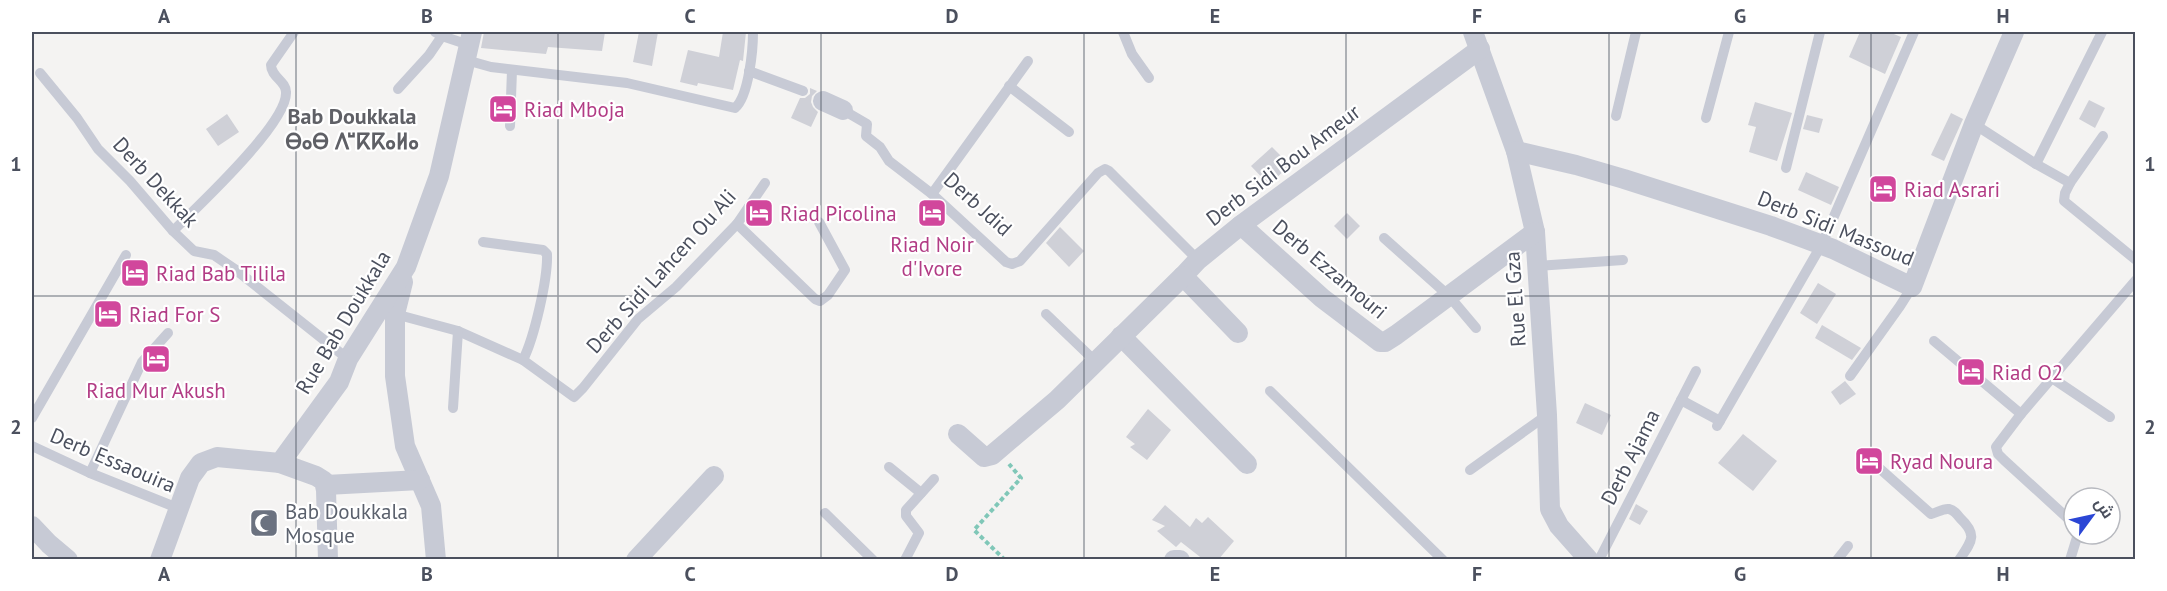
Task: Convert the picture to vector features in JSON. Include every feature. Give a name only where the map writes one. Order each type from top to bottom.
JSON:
[{"type":"street","name":"Derb Sidi Massoud","points":[[1516,151],[1624,179],[1822,244],[1912,287],[1974,124],[2014,32]]},
{"type":"street","name":"Rue El Gza","points":[[1477,40],[1516,151],[1535,232],[1550,509],[1559,526],[1589,560]]},
{"type":"street","name":"Derb Sidi Bou Ameur","points":[[997,451],[1057,400],[1198,260],[1477,40]]},
{"type":"street","name":"Rue Bab Doukkala","points":[[280,463],[339,382],[348,359],[406,267],[439,176],[469,46]]},
{"type":"street","name":"Derb Jdid","points":[[823,100],[843,110]]},
{"type":"street","name":"Derb Ezzamouri","points":[[1241,225],[1322,298],[1380,342],[1389,340],[1535,232]]},
{"type":"street","points":[[406,267],[395,314],[395,376],[405,447],[430,506],[436,560]]},
{"type":"street","points":[[1183,276],[1238,333]]},
{"type":"street","points":[[1121,336],[1247,464]]},
{"type":"street","points":[[958,434],[984,457],[988,458],[997,451]]},
{"type":"street","points":[[160,560],[194,471],[201,463],[217,457],[280,463],[320,478],[326,485],[328,560]]},
{"type":"street","points":[[636,560],[714,476]]},
{"type":"street","points":[[326,485],[420,480]]},
{"type":"street","points":[[32,526],[68,560]]},
{"type":"street","points":[[1174,560],[1180,560]]},
{"type":"lane","points":[[173,231],[248,153],[276,118],[287,94],[286,88],[273,74],[271,65],[294,32]]},
{"type":"lane","points":[[398,89],[429,55],[439,34],[469,46],[491,68],[627,83],[735,108],[741,101],[749,70],[753,32]]},
{"type":"lane","points":[[1122,32],[1132,54],[1149,78]]},
{"type":"lane","points":[[1616,116],[1636,32]]},
{"type":"lane","points":[[1706,118],[1729,32]]},
{"type":"lane","points":[[1785,168],[1820,32]]},
{"type":"lane","points":[[1681,400],[1719,424],[1822,244],[1914,32]]},
{"type":"lane","points":[[2036,164],[2102,32]]},
{"type":"lane","points":[[932,194],[1028,61]]},
{"type":"lane","points":[[510,126],[512,70]]},
{"type":"lane","points":[[749,70],[803,91]]},
{"type":"lane","name":"Derb Dekkak","points":[[40,73],[77,118],[98,149],[194,251],[214,255],[236,270],[348,359]]},
{"type":"lane","points":[[1009,86],[1069,132]]},
{"type":"lane","name":"Derb Jdid","points":[[843,110],[864,121],[867,124],[865,134],[867,138],[880,147],[889,161],[932,194],[1006,262],[1016,264],[1098,173],[1105,169],[1198,260]]},
{"type":"lane","points":[[1974,124],[2070,183]]},
{"type":"lane","points":[[2103,136],[2070,183],[2064,201],[2136,260]]},
{"type":"lane","name":"Derb Sidi Lahcen Ou Ali","points":[[395,314],[458,331],[522,360],[571,396],[578,395],[638,319],[676,287],[737,224],[765,183]]},
{"type":"lane","points":[[737,224],[815,299],[820,301],[828,295],[845,270],[819,222]]},
{"type":"lane","points":[[1384,238],[1449,296],[1476,328]]},
{"type":"lane","points":[[483,242],[543,250],[547,257],[530,344],[522,360]]},
{"type":"lane","points":[[32,418],[126,255]]},
{"type":"lane","points":[[1537,266],[1623,260]]},
{"type":"lane","points":[[2062,513],[1996,451],[1998,442],[2052,378],[2132,293],[2136,280]]},
{"type":"lane","points":[[1850,376],[1912,287]]},
{"type":"lane","points":[[1046,314],[1095,362]]},
{"type":"lane","points":[[453,408],[458,331]]},
{"type":"lane","points":[[90,473],[142,362],[168,333]]},
{"type":"lane","points":[[1934,341],[2021,414]]},
{"type":"lane","name":"Derb Ajama","points":[[1599,560],[1696,371]]},
{"type":"lane","points":[[2052,378],[2110,417]]},
{"type":"lane","points":[[1270,391],[1443,560]]},
{"type":"lane","points":[[1470,470],[1546,415]]},
{"type":"lane","name":"Derb Essaouira","points":[[32,446],[90,473],[180,509]]},
{"type":"lane","points":[[1861,453],[1930,514],[1948,509],[1953,510],[1968,525],[1972,537],[1959,560]]},
{"type":"lane","points":[[890,467],[921,493]]},
{"type":"lane","points":[[905,560],[919,533],[906,513],[934,479]]},
{"type":"lane","points":[[825,513],[873,560]]},
{"type":"lane","points":[[1837,560],[1848,546]]},
{"type":"path","points":[[997,451],[1021,478],[974,530],[1005,560]]},
{"type":"building","points":[[484,32],[605,32],[602,51],[548,47],[546,54],[481,48]]},
{"type":"building","points":[[639,32],[658,32],[652,66],[633,62]]},
{"type":"building","points":[[723,32],[746,32],[743,61],[740,60],[733,90],[680,82],[688,50],[719,57]]},
{"type":"building","points":[[1860,32],[1889,32],[1901,37],[1885,74],[1849,57]]},
{"type":"building","points":[[810,88],[817,91],[812,96],[811,102],[818,112],[811,127],[791,118],[800,98],[805,98],[810,94]]},
{"type":"building","points":[[2089,100],[2105,108],[2095,128],[2079,119]]},
{"type":"building","points":[[1755,102],[1792,113],[1777,161],[1749,152],[1756,127],[1748,125]]},
{"type":"building","points":[[1951,113],[1963,119],[1944,161],[1931,155]]},
{"type":"building","points":[[227,114],[239,132],[218,146],[206,129]]},
{"type":"building","points":[[1807,115],[1823,119],[1819,133],[1803,129]]},
{"type":"building","points":[[1272,147],[1290,165],[1269,185],[1251,166]]},
{"type":"building","points":[[1806,172],[1839,187],[1831,205],[1798,190]]},
{"type":"building","points":[[1347,213],[1360,226],[1347,239],[1334,226]]},
{"type":"building","points":[[1060,227],[1084,251],[1069,267],[1046,243]]},
{"type":"building","points":[[1818,283],[1836,294],[1817,324],[1800,313]]},
{"type":"building","points":[[1822,325],[1861,348],[1852,360],[1815,338]]},
{"type":"building","points":[[1845,381],[1856,394],[1840,405],[1831,392]]},
{"type":"building","points":[[1585,403],[1611,415],[1602,435],[1576,423]]},
{"type":"building","points":[[1148,409],[1171,430],[1147,460],[1130,447],[1135,444],[1126,437]]},
{"type":"building","points":[[1743,434],[1777,461],[1753,491],[1718,463]]},
{"type":"building","points":[[1636,504],[1648,511],[1640,525],[1629,519]]},
{"type":"building","points":[[1165,505],[1190,527],[1196,518],[1202,523],[1208,517],[1234,541],[1218,560],[1204,560],[1181,542],[1176,547],[1157,531],[1165,526],[1152,520]]},
{"type":"place","name":"Riad Mboja","points":[[503,109]]},
{"type":"place","name":"Riad Asrari","points":[[1883,189]]},
{"type":"place","name":"Riad Picolina","points":[[759,213]]},
{"type":"place","name":"Riad Noir d'Ivore","points":[[932,213]]},
{"type":"place","name":"Riad Bab Tilila","points":[[135,273]]},
{"type":"place","name":"Riad For S","points":[[108,314]]},
{"type":"place","name":"Riad Mur Akush","points":[[156,359]]},
{"type":"place","name":"Riad O2","points":[[1971,372]]},
{"type":"place","name":"Ryad Noura","points":[[1869,461]]},
{"type":"place","name":"Bab Doukkala Mosque","points":[[264,523]]},
{"type":"district","name":"Bab Doukkala ⴱⴰⴱ ⴷⵯⴽⴽⴰⵍⴰ","points":[[352,128]]}]
